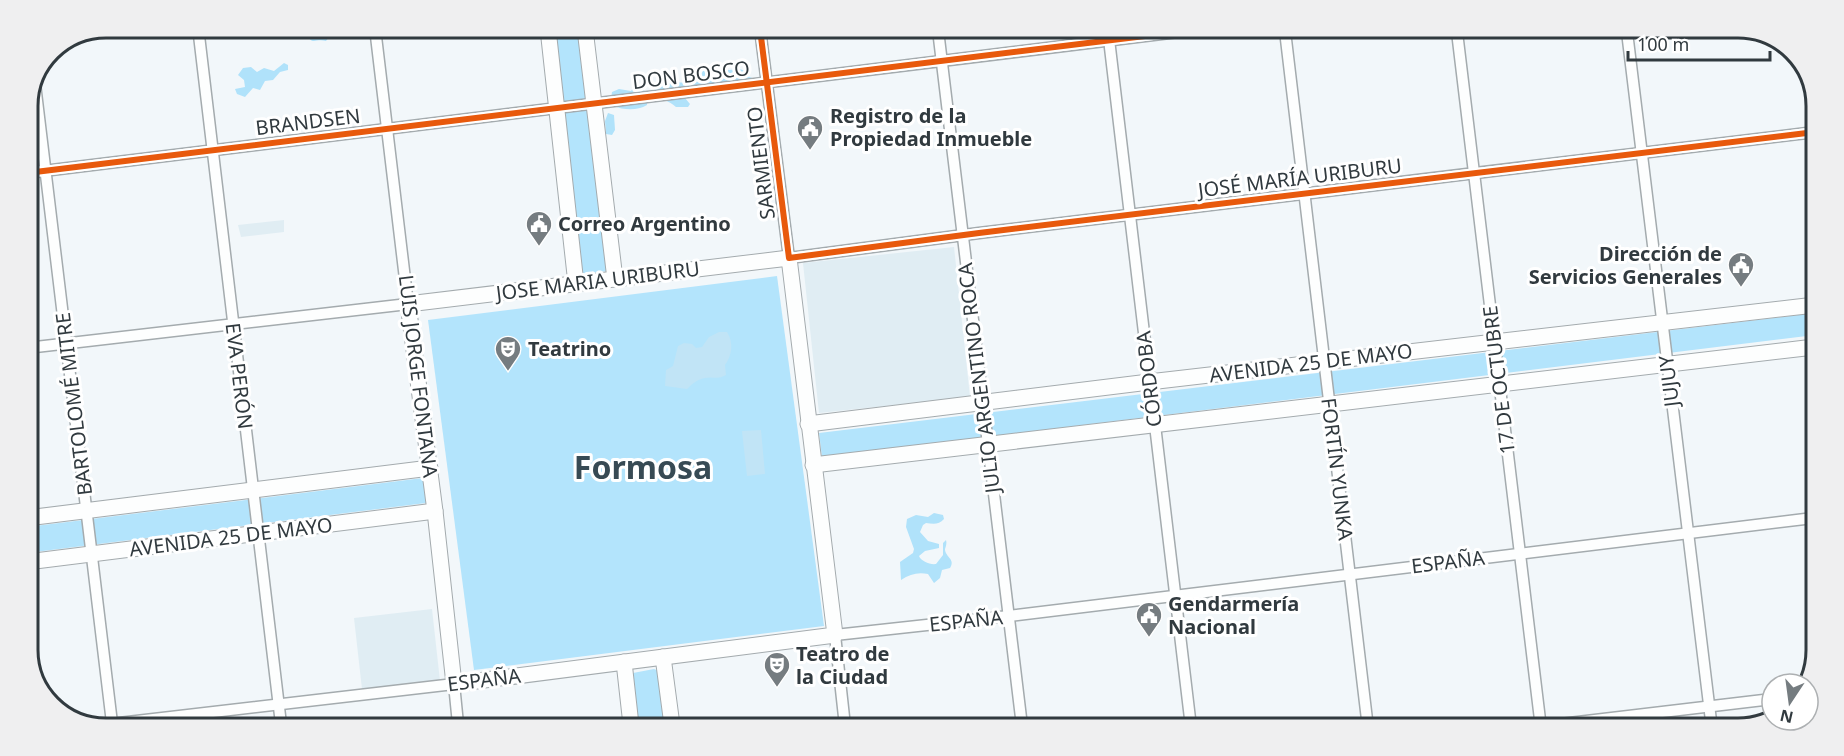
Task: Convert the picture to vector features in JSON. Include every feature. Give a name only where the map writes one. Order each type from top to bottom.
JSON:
[{"type":"main road","points":[[549,38],[576,284]]},
{"type":"main road","points":[[586,38],[615,279]]},
{"type":"main road","name":"JOSE MARIA URIBURU","points":[[408,304],[789,258]]},
{"type":"main road","name":"SARMIENTO","points":[[789,258],[835,635]]},
{"type":"main road","name":"LUIS JORGE FONTANA","points":[[408,304],[430,468],[454,684]]},
{"type":"main road","name":"AVENIDA 25 DE MAYO","points":[[808,424],[1806,306]]},
{"type":"main road","points":[[813,465],[1806,348]]},
{"type":"main road","points":[[38,517],[430,468]]},
{"type":"main road","name":"AVENIDA 25 DE MAYO","points":[[38,561],[435,512]]},
{"type":"main road","name":"ESPAÑA","points":[[454,684],[835,635]]},
{"type":"main road","points":[[663,657],[671,718]]},
{"type":"main road","points":[[624,662],[630,718]]},
{"type":"street","name":"EVA PERÓN","points":[[199,38],[280,718]]},
{"type":"street","name":"LUIS JORGE FONTANA","points":[[376,38],[408,304]]},
{"type":"street","name":"SARMIENTO","points":[[761,38],[789,258]]},
{"type":"street","name":"JULIO ARGENTINO ROCA","points":[[939,38],[1021,718]]},
{"type":"street","name":"DON BOSCO","points":[[593,103],[941,60],[1088,38]]},
{"type":"street","name":"CÓRDOBA","points":[[1108,38],[1190,718]]},
{"type":"street","name":"FORTÍN YUNKA","points":[[1286,38],[1367,718]]},
{"type":"street","name":"17 DE OCTUBRE","points":[[1458,38],[1540,718]]},
{"type":"street","name":"JUJUY","points":[[1628,38],[1711,718]]},
{"type":"street","name":"BRANDSEN","points":[[38,171],[593,103]]},
{"type":"street","name":"BARTOLOMÉ MITRE","points":[[38,110],[111,718]]},
{"type":"street","name":"JOSÉ MARÍA URIBURU","points":[[789,258],[1474,173],[1806,137]]},
{"type":"street","points":[[38,347],[408,304]]},
{"type":"street","name":"ESPAÑA","points":[[835,635],[1806,519]]},
{"type":"street","name":"SARMIENTO","points":[[835,635],[844,718]]},
{"type":"street","name":"LUIS JORGE FONTANA","points":[[454,684],[457,718]]},
{"type":"street","name":"ESPAÑA","points":[[161,718],[454,684]]},
{"type":"street","points":[[1621,718],[1760,701]]},
{"type":"shaded area","points":[[309,38],[328,38],[326,41]]},
{"type":"shaded area","points":[[554,38],[580,38],[608,271],[582,274]]},
{"type":"shaded area","points":[[284,63],[288,65],[288,70],[280,72],[273,80],[265,81],[260,90],[253,88],[245,97],[237,94],[235,89],[245,87],[244,80],[238,75],[243,68],[251,67],[257,72],[264,68],[274,71]]},
{"type":"shaded area","points":[[710,66],[729,70],[740,69],[747,72],[747,76],[755,79],[686,95],[685,98],[690,104],[688,107],[676,107],[658,96],[654,90],[667,82],[694,83]]},
{"type":"shaded area","points":[[636,84],[645,92],[647,105],[630,109],[613,106],[612,92],[619,89],[631,91]]},
{"type":"shaded area","points":[[608,113],[614,115],[615,130],[612,135],[606,134],[605,121]]},
{"type":"shaded area","points":[[284,220],[284,232],[241,237],[238,225]]},
{"type":"shaded area","points":[[954,247],[970,397],[819,413],[803,263]]},
{"type":"shaded area","points":[[777,276],[824,626],[474,670],[428,320]]},
{"type":"shaded area","points":[[1806,314],[1806,336],[822,457],[819,433]]},
{"type":"shaded area","points":[[719,332],[727,332],[731,340],[731,353],[725,365],[726,375],[700,379],[687,389],[665,386],[666,370],[673,366],[678,346],[684,343],[692,344],[696,348],[702,347],[709,337]]},
{"type":"shaded area","points":[[761,430],[765,474],[747,476],[742,431]]},
{"type":"shaded area","points":[[423,478],[426,503],[38,552],[38,526]]},
{"type":"shaded area","points":[[934,513],[943,515],[944,519],[938,523],[926,523],[920,532],[928,541],[939,544],[939,548],[925,551],[919,556],[926,562],[936,564],[943,555],[943,543],[946,540],[945,552],[952,565],[942,570],[940,578],[934,583],[928,574],[924,573],[914,574],[901,580],[900,562],[913,553],[914,549],[906,527],[907,519],[916,515],[928,517]]},
{"type":"shaded area","points":[[432,609],[440,681],[362,689],[354,618]]},
{"type":"shaded area","points":[[654,669],[659,671],[668,718],[636,718],[633,673]]},
{"type":"cycle path","points":[[761,38],[789,258],[1806,133]]},
{"type":"cycle path","points":[[38,172],[1129,38]]},
{"type":"place","name":"Registro de la Propiedad Inmueble","points":[[810,151]]},
{"type":"place","name":"Correo Argentino","points":[[539,247]]},
{"type":"place","name":"Dirección de Servicios Generales","points":[[1741,288]]},
{"type":"place","name":"Teatrino","points":[[508,372]]},
{"type":"place","name":"Gendarmería Nacional","points":[[1149,638]]},
{"type":"place","name":"Teatro de la Ciudad","points":[[777,688]]},
{"type":"district","name":"Formosa","points":[[643,468]]}]
